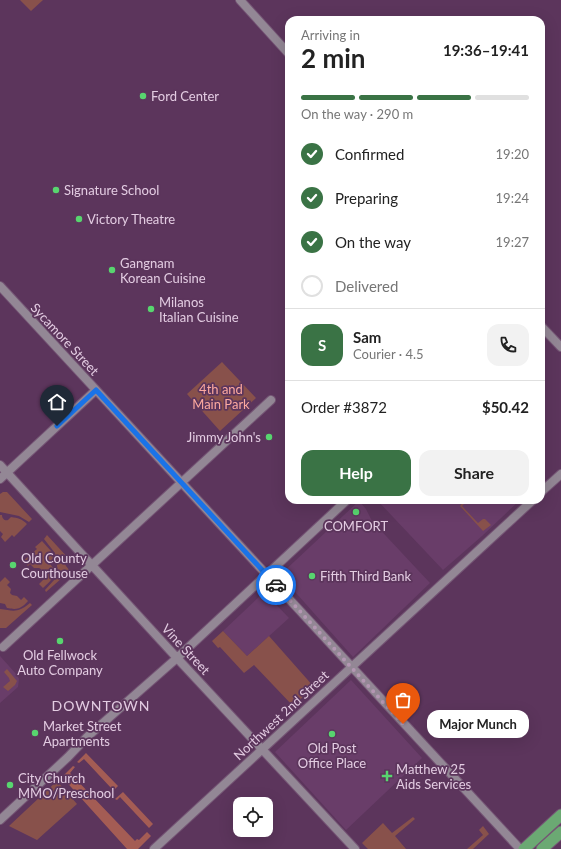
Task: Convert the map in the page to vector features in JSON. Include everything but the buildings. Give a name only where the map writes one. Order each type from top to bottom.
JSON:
[{"type":"highway","points":[[524,849],[561,815]]},
{"type":"highway","points":[[542,849],[561,832]]},
{"type":"main road","points":[[240,0],[285,50]]},
{"type":"main road","name":"Sycamore Street","points":[[0,286],[520,849]]},
{"type":"main road","points":[[545,330],[561,347]]},
{"type":"main road","points":[[0,479],[96,390]]},
{"type":"main road","points":[[3,647],[270,400]]},
{"type":"main road","name":"Vine Street","points":[[0,465],[355,849]]},
{"type":"main road","points":[[545,488],[561,474]]},
{"type":"main road","points":[[0,820],[68,757],[87,737],[177,658],[343,504]]},
{"type":"main road","name":"Northwest 2nd Street","points":[[154,849],[529,504]]},
{"type":"shaded area","points":[[356,504],[362,504],[372,521],[430,583],[353,657],[280,575]]},
{"type":"shaded area","points":[[381,504],[516,504],[482,536],[443,570]]},
{"type":"shaded area","points":[[262,594],[266,594],[289,618],[247,656],[223,631]]},
{"type":"shaded area","points":[[0,656],[19,679],[18,687],[0,703]]},
{"type":"shaded area","points":[[351,680],[422,758],[346,830],[275,752]]},
{"type":"shaded area","points":[[86,753],[118,786],[110,794],[109,792],[112,789],[84,759],[79,763],[77,762]]},
{"type":"shaded area","points":[[73,766],[75,767],[70,773],[135,841],[137,839],[139,840],[147,832],[151,836],[138,849],[127,849],[62,777]]},
{"type":"shaded area","points":[[123,792],[153,824],[149,828],[120,797],[117,800],[115,799]]},
{"type":"green space","points":[[20,0],[43,0],[31,11]]},
{"type":"green space","name":"4th and Main Park","points":[[222,362],[256,398],[220,431],[187,394]]},
{"type":"green space","points":[[7,492],[32,519],[29,522],[19,516],[0,512],[0,494]]},
{"type":"green space","points":[[464,504],[462,506],[478,523],[485,519],[491,525],[483,531],[460,506]]},
{"type":"green space","points":[[0,515],[2,515],[5,520],[13,517],[22,520],[27,524],[14,537],[12,535],[5,542],[1,537],[3,534],[0,531]]},
{"type":"green space","points":[[47,535],[69,559],[65,564],[70,571],[46,592],[45,590],[55,579],[58,572],[55,553],[44,539]]},
{"type":"green space","points":[[42,541],[51,551],[54,559],[51,564],[52,567],[55,568],[53,577],[43,588],[39,584],[44,579],[41,575],[41,569],[34,568],[30,564],[28,566],[23,561],[37,549],[35,547]]},
{"type":"green space","points":[[5,577],[10,582],[7,585],[11,589],[10,593],[17,596],[21,600],[24,597],[28,601],[23,606],[14,609],[7,608],[5,604],[0,603],[0,582]]},
{"type":"green space","points":[[30,603],[32,605],[6,628],[0,628],[0,609],[19,610]]},
{"type":"green space","points":[[223,631],[247,656],[269,636],[314,687],[293,706],[254,665],[244,673],[220,647],[218,648],[212,641]]},
{"type":"green space","points":[[7,669],[17,681],[8,691],[3,687],[10,681],[4,672]]},
{"type":"green space","points":[[57,781],[77,804],[37,840],[9,826]]},
{"type":"green space","points":[[413,817],[415,819],[395,836],[406,849],[368,849],[362,843],[383,823],[392,833]]},
{"type":"green space","points":[[483,826],[489,834],[473,849],[467,849],[483,835],[479,830]]},
{"type":"way so far","points":[[276,585],[403,724]]},
{"type":"place","name":"Ford Center","points":[[143,96]]},
{"type":"place","name":"Signature School","points":[[56,190]]},
{"type":"place","name":"Victory Theatre","points":[[79,219]]},
{"type":"place","name":"Gangnam Korean Cuisine","points":[[112,270]]},
{"type":"place","name":"Milanos Italian Cuisine","points":[[151,309]]},
{"type":"place","name":"Jimmy John's","points":[[269,437]]},
{"type":"place","name":"COMFORT","points":[[356,512]]},
{"type":"place","name":"Old County Courthouse","points":[[13,565]]},
{"type":"place","name":"Fifth Third Bank","points":[[312,576]]},
{"type":"place","name":"Old Fellwock Auto Company","points":[[60,641]]},
{"type":"place","name":"Major Munch","points":[[403,724]]},
{"type":"place","name":"Market Street Apartments","points":[[35,733]]},
{"type":"place","name":"Old Post Office Place","points":[[332,734]]},
{"type":"place","name":"Matthew 25 Aids Services","points":[[387,776]]},
{"type":"place","name":"City Church MMO/Preschool","points":[[10,785]]},
{"type":"district","name":"DOWNTOWN","points":[[101,706]]},
{"type":"route","points":[[57,426],[96,390],[276,585]]}]
